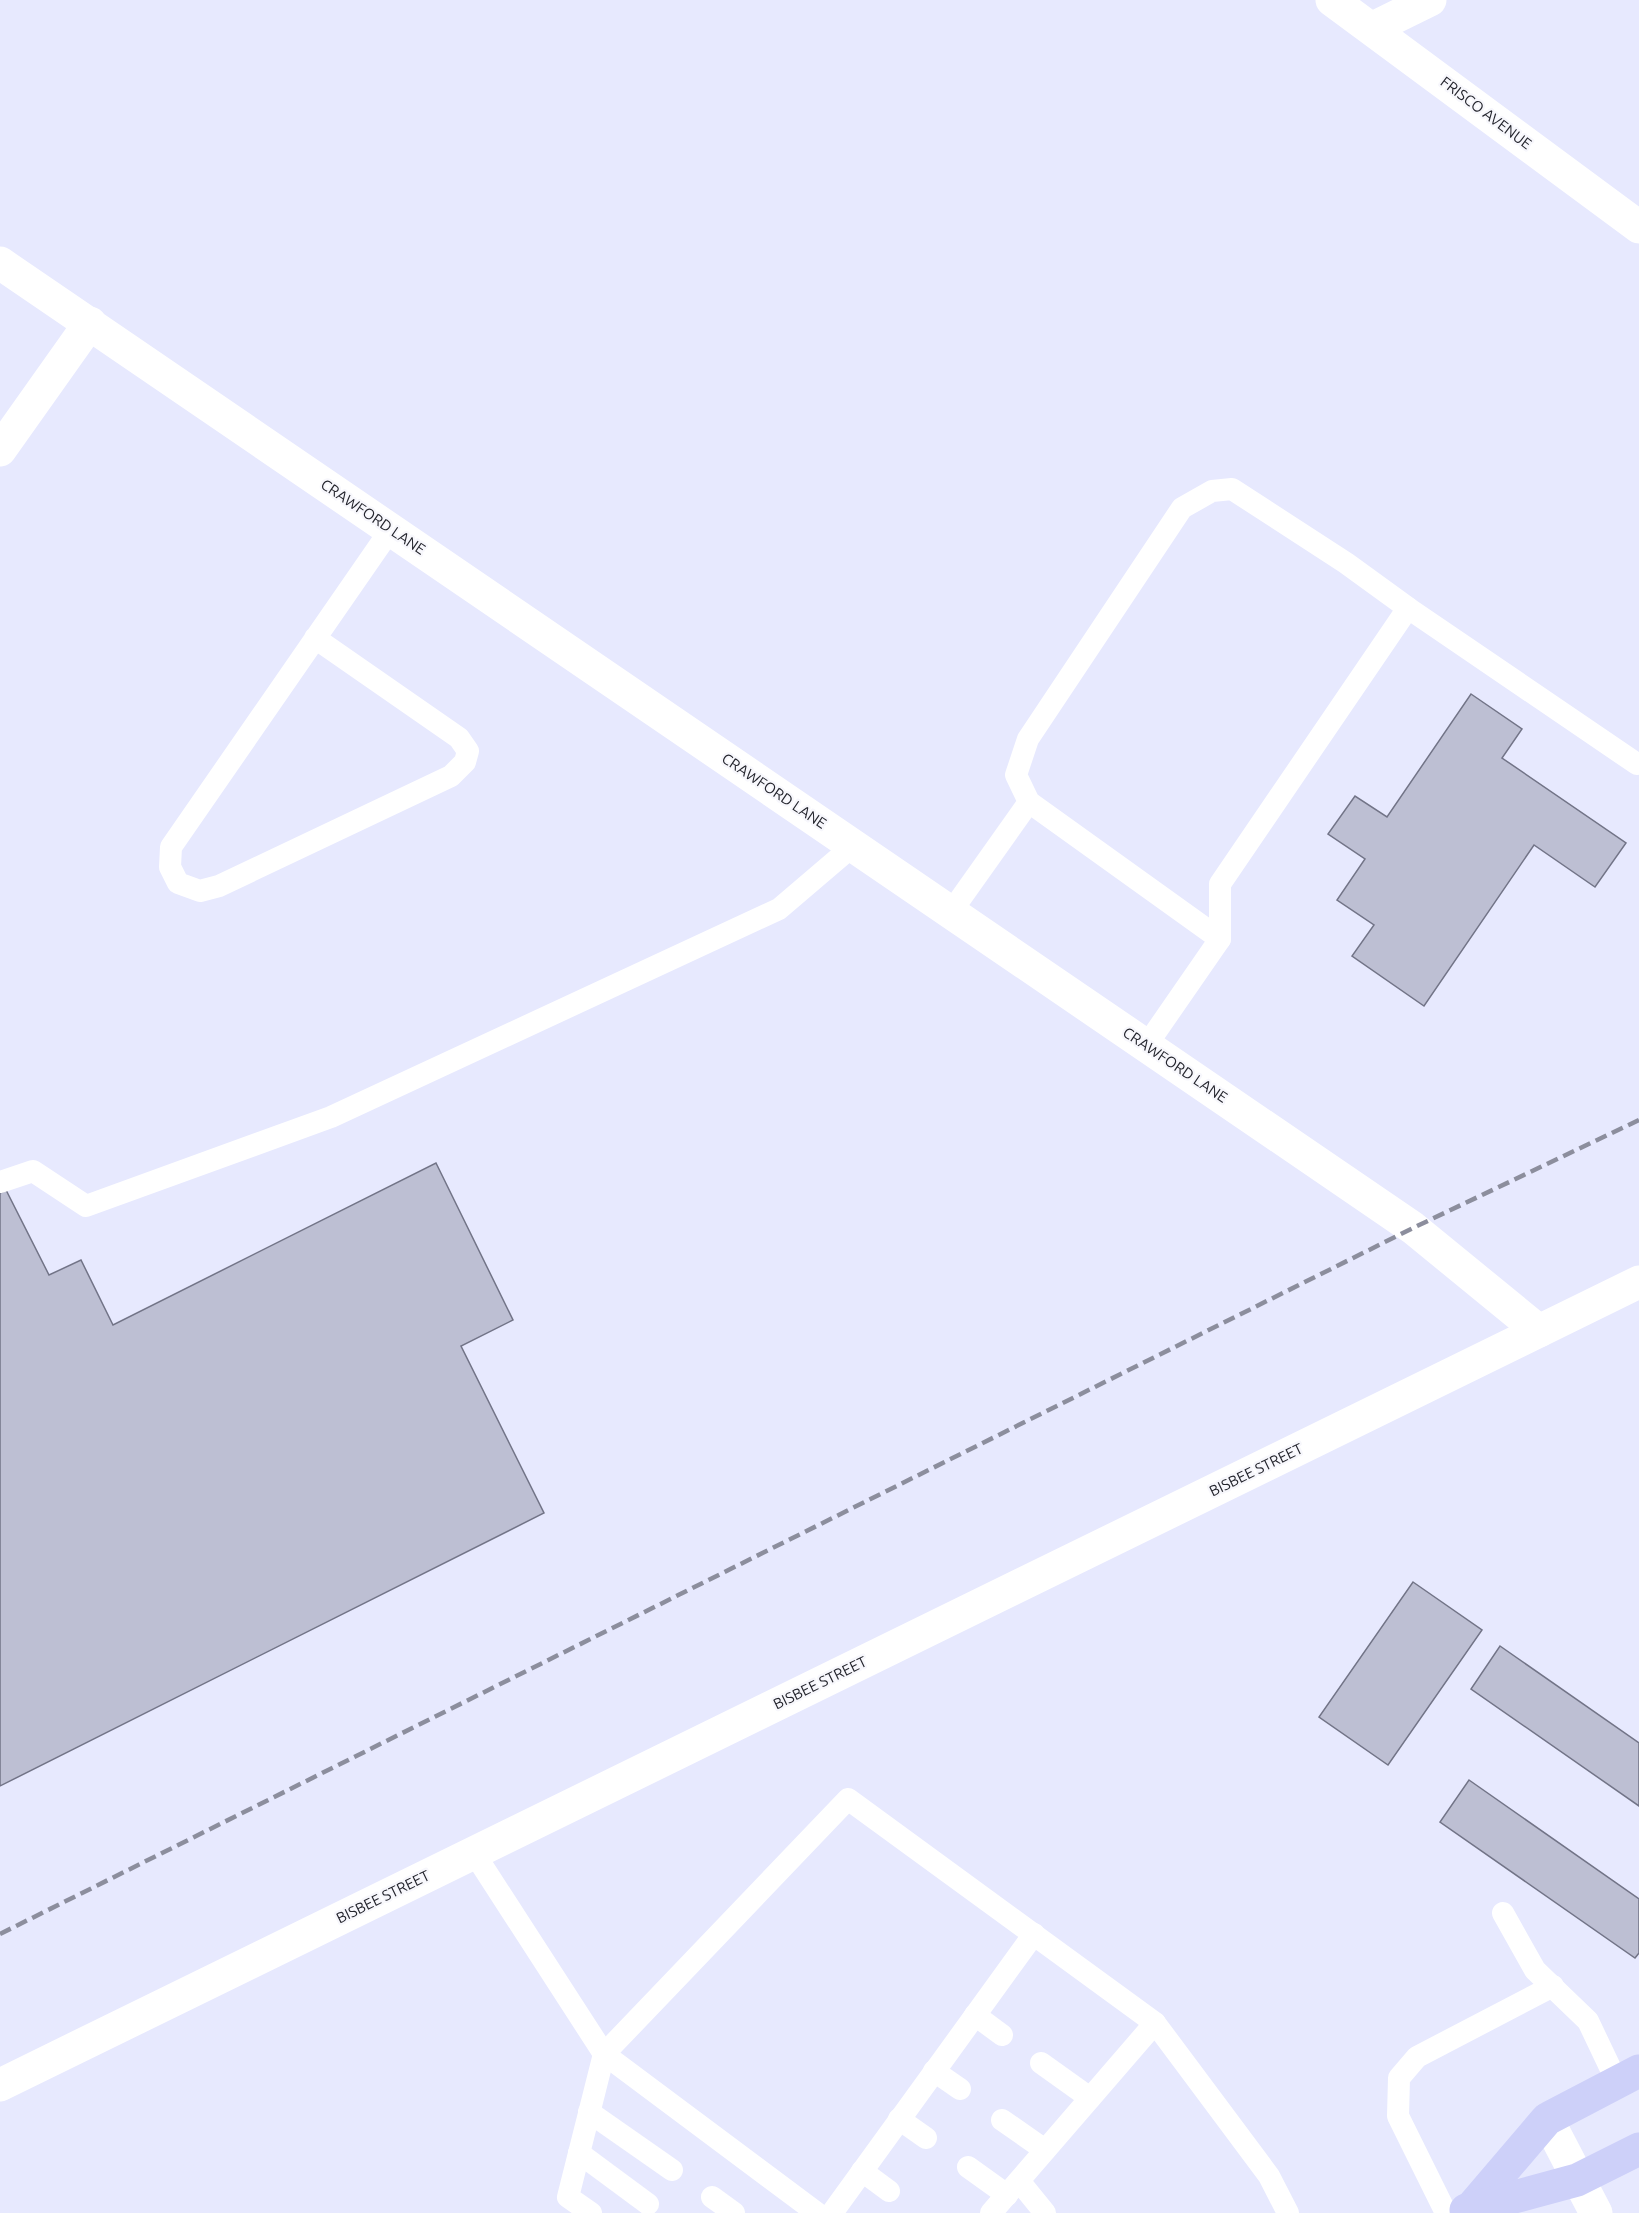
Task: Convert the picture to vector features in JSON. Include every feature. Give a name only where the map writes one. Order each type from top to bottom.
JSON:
[{"type":"main road","points":[[1463,2211],[1547,2119],[1628,2076]]},
{"type":"main road","points":[[1463,2211],[1578,2180],[1639,2149]]},
{"type":"street","name":"FRISCO AVENUE","points":[[1332,0],[1639,227]]},
{"type":"street","points":[[1372,28],[1430,0]]},
{"type":"street","name":"CRAWFORD LANE","points":[[0,263],[1413,1228],[1539,1331]]},
{"type":"street","points":[[0,450],[90,323]]},
{"type":"street","name":"BISBEE STREET","points":[[0,2085],[1639,1282]]},
{"type":"street","points":[[1547,2119],[1596,2213]]},
{"type":"lane","points":[[1220,939],[1029,802],[1016,775],[1028,739],[1182,508],[1212,491],[1232,489],[1346,563],[1637,764]]},
{"type":"lane","points":[[315,638],[459,738],[468,751],[465,762],[451,776],[219,886],[200,891],[178,883],[170,867],[171,848],[315,638],[391,529]]},
{"type":"lane","points":[[1146,1046],[1220,939],[1220,884],[1408,608]]},
{"type":"lane","points":[[951,912],[1029,802]]},
{"type":"lane","points":[[0,1182],[33,1171],[86,1206],[331,1118],[779,909],[854,845]]},
{"type":"lane","points":[[591,2213],[568,2197],[604,2054],[848,1799],[1155,2024],[1269,2176],[1288,2213]]},
{"type":"lane","points":[[474,1853],[604,2054],[817,2213]]},
{"type":"lane","points":[[1503,1913],[1535,1970],[1588,2021],[1628,2076]]},
{"type":"lane","points":[[832,2213],[1034,1934]]},
{"type":"lane","points":[[1463,2211],[1398,2116],[1399,2078],[1417,2057],[1553,1986]]},
{"type":"lane","points":[[975,2015],[1002,2035]]},
{"type":"lane","points":[[991,2213],[1155,2024]]},
{"type":"lane","points":[[1041,2064],[1090,2098]]},
{"type":"lane","points":[[934,2072],[960,2089]]},
{"type":"lane","points":[[589,2112],[672,2170]]},
{"type":"lane","points":[[899,2119],[926,2138]]},
{"type":"lane","points":[[1002,2120],[1044,2150]]},
{"type":"lane","points":[[579,2153],[648,2204]]},
{"type":"lane","points":[[968,2167],[1013,2188],[1045,2213]]},
{"type":"lane","points":[[862,2171],[889,2191]]},
{"type":"lane","points":[[712,2197],[734,2213]]},
{"type":"building","points":[[1471,694],[1522,729],[1502,758],[1626,843],[1595,887],[1534,845],[1424,1006],[1352,956],[1374,925],[1337,900],[1365,859],[1328,834],[1355,796],[1387,817]]},
{"type":"building","points":[[436,1163],[513,1320],[461,1346],[544,1513],[0,1786],[0,1193],[6,1190],[49,1275],[81,1260],[113,1325]]},
{"type":"building","points":[[1413,1582],[1482,1630],[1388,1765],[1319,1717]]},
{"type":"building","points":[[1500,1646],[1639,1743],[1639,1806],[1471,1689]]},
{"type":"building","points":[[1469,1780],[1639,1899],[1639,1953],[1635,1958],[1440,1822]]},
{"type":"railway","points":[[0,1934],[1413,1228],[1639,1120]]}]
